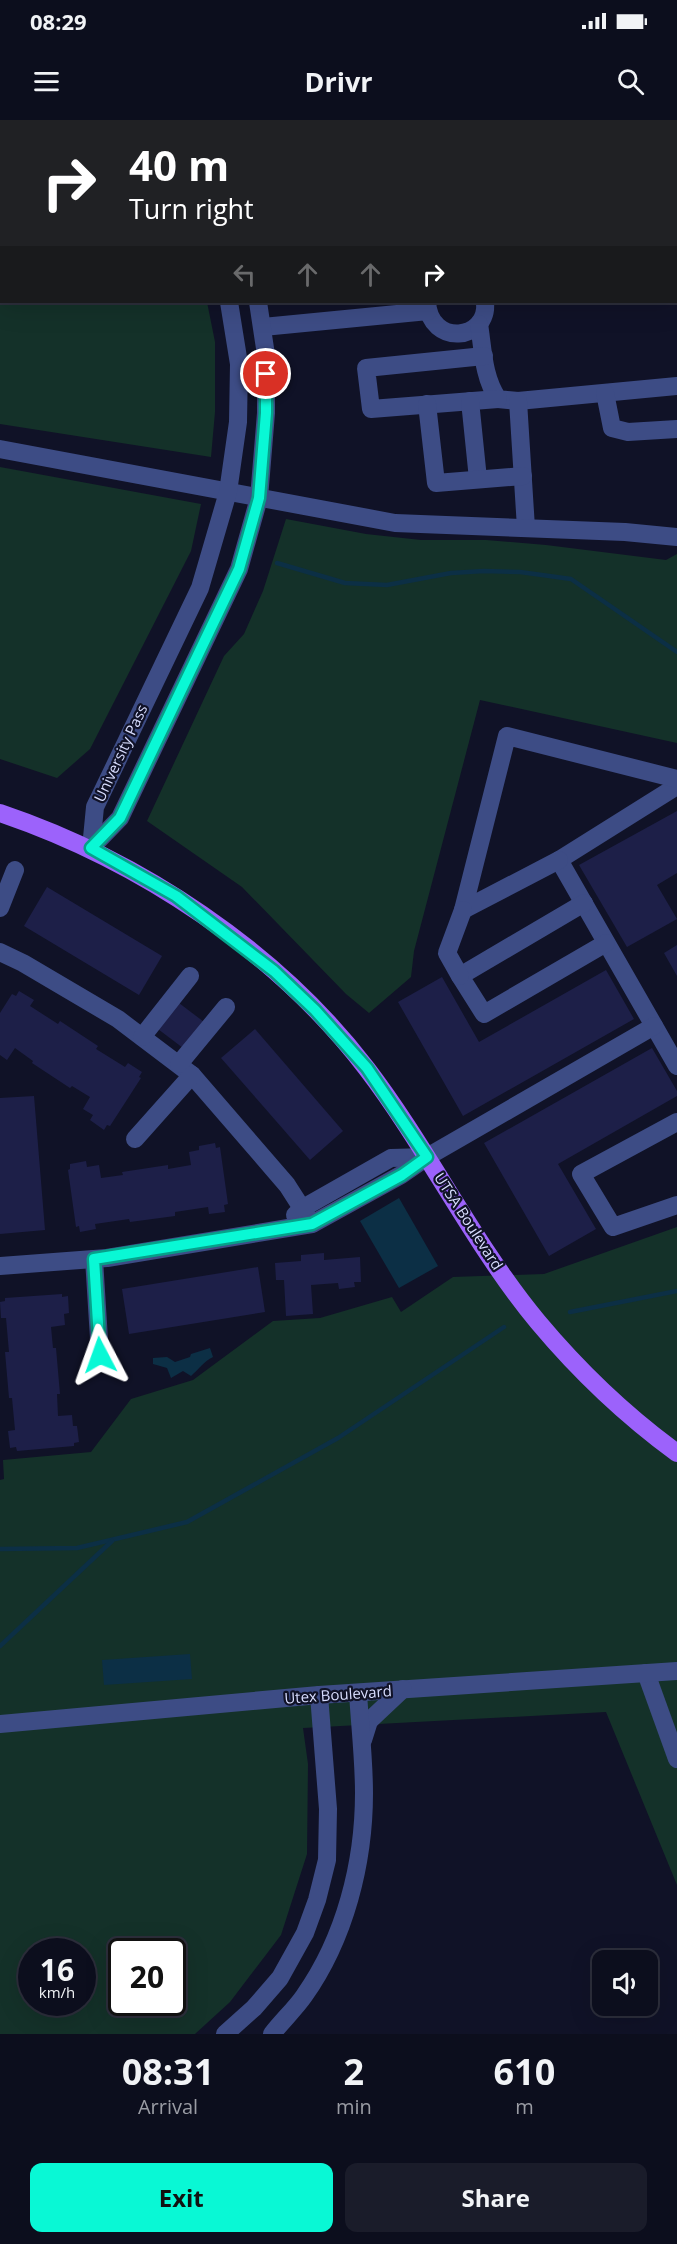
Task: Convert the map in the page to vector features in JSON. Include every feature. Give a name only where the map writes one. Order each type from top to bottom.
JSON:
[{"type":"main road","name":"UTSA Boulevard","points":[[0,813],[91,848],[176,896],[274,971],[315,1010],[367,1068],[489,1253],[538,1322],[605,1394],[677,1453]]},
{"type":"street","name":"University Pass","points":[[91,848],[95,807],[200,588],[228,492],[238,422],[239,364],[229,303]]},
{"type":"street","name":"University Pass","points":[[91,848],[120,818],[239,569],[259,498],[266,413],[266,355],[258,303]]},
{"type":"street","points":[[263,327],[427,306],[437,327],[454,334],[472,330],[479,324],[484,316],[485,303]]},
{"type":"street","points":[[479,324],[490,388],[498,399]]},
{"type":"street","points":[[484,356],[366,368],[371,409],[498,399],[518,400],[677,386]]},
{"type":"street","points":[[605,393],[612,428],[628,432],[677,429]]},
{"type":"street","points":[[518,400],[526,528]]},
{"type":"street","points":[[470,401],[478,479]]},
{"type":"street","points":[[427,404],[436,483],[523,476]]},
{"type":"street","points":[[0,449],[394,523],[625,532],[677,537]]},
{"type":"street","points":[[606,943],[484,1014],[447,953],[463,910],[507,736],[677,779]]},
{"type":"street","points":[[463,910],[559,860],[677,786]]},
{"type":"street","points":[[559,860],[677,1065]]},
{"type":"street","points":[[0,908],[15,870]]},
{"type":"street","points":[[460,976],[584,903]]},
{"type":"street","points":[[0,952],[118,1019],[186,1070],[287,1185],[308,1216]]},
{"type":"street","points":[[142,1037],[190,976]]},
{"type":"street","points":[[135,1139],[186,1070],[226,1008]]},
{"type":"street","points":[[0,1266],[94,1259],[275,1231],[402,1175],[427,1157],[654,1026]]},
{"type":"street","points":[[677,1122],[581,1174],[613,1227],[677,1204]]},
{"type":"street","points":[[94,1259],[100,1355]]},
{"type":"street","name":"Utex Boulevard","points":[[0,1724],[319,1695],[677,1671]]},
{"type":"street","points":[[646,1673],[677,1759]]},
{"type":"street","points":[[361,1750],[369,1721],[403,1689]]},
{"type":"street","points":[[272,2034],[304,1996],[325,1960],[346,1910],[359,1858],[364,1793],[358,1693]]},
{"type":"street","points":[[225,2034],[254,2008],[280,1978],[305,1934],[327,1860],[328,1809],[319,1695]]},
{"type":"street","points":[[280,1978],[304,1996]]},
{"type":"green space","points":[[0,303],[207,303],[215,342],[215,412],[211,457],[0,424]]},
{"type":"green space","points":[[0,467],[201,504],[191,551],[90,749],[57,778],[0,759]]},
{"type":"green space","points":[[286,519],[366,534],[421,540],[486,540],[666,560],[677,554],[677,743],[480,700],[414,951],[411,977],[369,1013],[346,994],[242,887],[147,821],[224,656],[244,634],[263,591]]},
{"type":"green space","points":[[677,1227],[677,1885],[606,1712],[303,1728],[308,1764],[307,1854],[281,1935],[230,2002],[195,2034],[0,2034],[0,1480],[4,1479],[3,1460],[91,1452],[131,1399],[193,1380],[273,1321],[320,1318],[392,1297],[401,1312],[453,1277],[544,1274]]},
{"type":"water","points":[[399,1198],[438,1266],[399,1288],[360,1221]]},
{"type":"water","points":[[210,1348],[213,1357],[191,1376],[183,1371],[171,1378],[167,1368],[153,1364],[153,1358],[167,1357],[175,1362]]},
{"type":"water","points":[[190,1654],[192,1679],[104,1685],[102,1660]]},
{"type":"building","points":[[677,811],[677,873],[657,885],[677,919],[627,947],[579,865]]},
{"type":"building","points":[[47,887],[162,956],[139,995],[24,926]]},
{"type":"building","points":[[677,945],[677,976],[664,953]]},
{"type":"building","points":[[606,970],[634,1019],[463,1116],[398,1002],[442,977],[479,1042]]},
{"type":"building","points":[[19,991],[34,1000],[30,1006],[58,1024],[60,1021],[98,1046],[96,1049],[125,1067],[128,1063],[142,1072],[139,1077],[141,1078],[110,1126],[107,1125],[104,1130],[90,1120],[93,1115],[83,1109],[90,1097],[72,1086],[70,1088],[32,1063],[33,1061],[15,1048],[7,1060],[0,1055],[0,1013],[12,994],[16,996]]},
{"type":"building","points":[[179,1003],[204,1022],[183,1048],[158,1029]]},
{"type":"building","points":[[255,1029],[343,1131],[310,1160],[221,1058]]},
{"type":"building","points":[[652,1048],[677,1091],[677,1096],[558,1164],[596,1229],[549,1256],[484,1143]]},
{"type":"building","points":[[34,1096],[45,1230],[0,1234],[0,1098]]},
{"type":"building","points":[[215,1143],[216,1148],[220,1147],[228,1204],[224,1205],[225,1212],[209,1214],[208,1207],[175,1212],[175,1216],[95,1224],[96,1229],[80,1232],[79,1226],[76,1227],[68,1170],[70,1164],[86,1161],[87,1167],[99,1165],[101,1178],[123,1175],[122,1172],[168,1165],[168,1169],[191,1165],[189,1152],[199,1150],[199,1146]]},
{"type":"building","points":[[324,1253],[324,1260],[360,1257],[361,1282],[354,1282],[355,1287],[339,1289],[338,1283],[311,1285],[313,1314],[286,1316],[284,1280],[276,1280],[275,1263],[301,1261],[301,1255]]},
{"type":"building","points":[[258,1267],[265,1312],[129,1334],[122,1289]]},
{"type":"building","points":[[62,1294],[62,1297],[68,1296],[69,1313],[64,1314],[65,1325],[51,1327],[53,1348],[56,1348],[60,1394],[57,1394],[58,1416],[72,1415],[73,1426],[77,1426],[79,1442],[74,1443],[74,1446],[17,1451],[16,1447],[10,1448],[8,1431],[15,1430],[12,1398],[9,1398],[5,1352],[9,1352],[6,1318],[1,1318],[0,1302],[5,1301],[5,1298]]},
{"type":"waterway","points":[[277,563],[345,583],[387,585],[451,573],[484,571],[520,572],[571,579],[677,652]]},
{"type":"waterway","points":[[570,1312],[677,1291]]},
{"type":"waterway","points":[[0,1549],[77,1548],[187,1522],[338,1438],[504,1327]]},
{"type":"waterway","points":[[0,1646],[112,1541]]},
{"type":"route","points":[[100,1355],[94,1259],[312,1224],[402,1175],[427,1157],[367,1068],[315,1010],[274,971],[176,896],[91,848],[120,818],[239,569],[259,498],[266,413],[266,374]]}]
